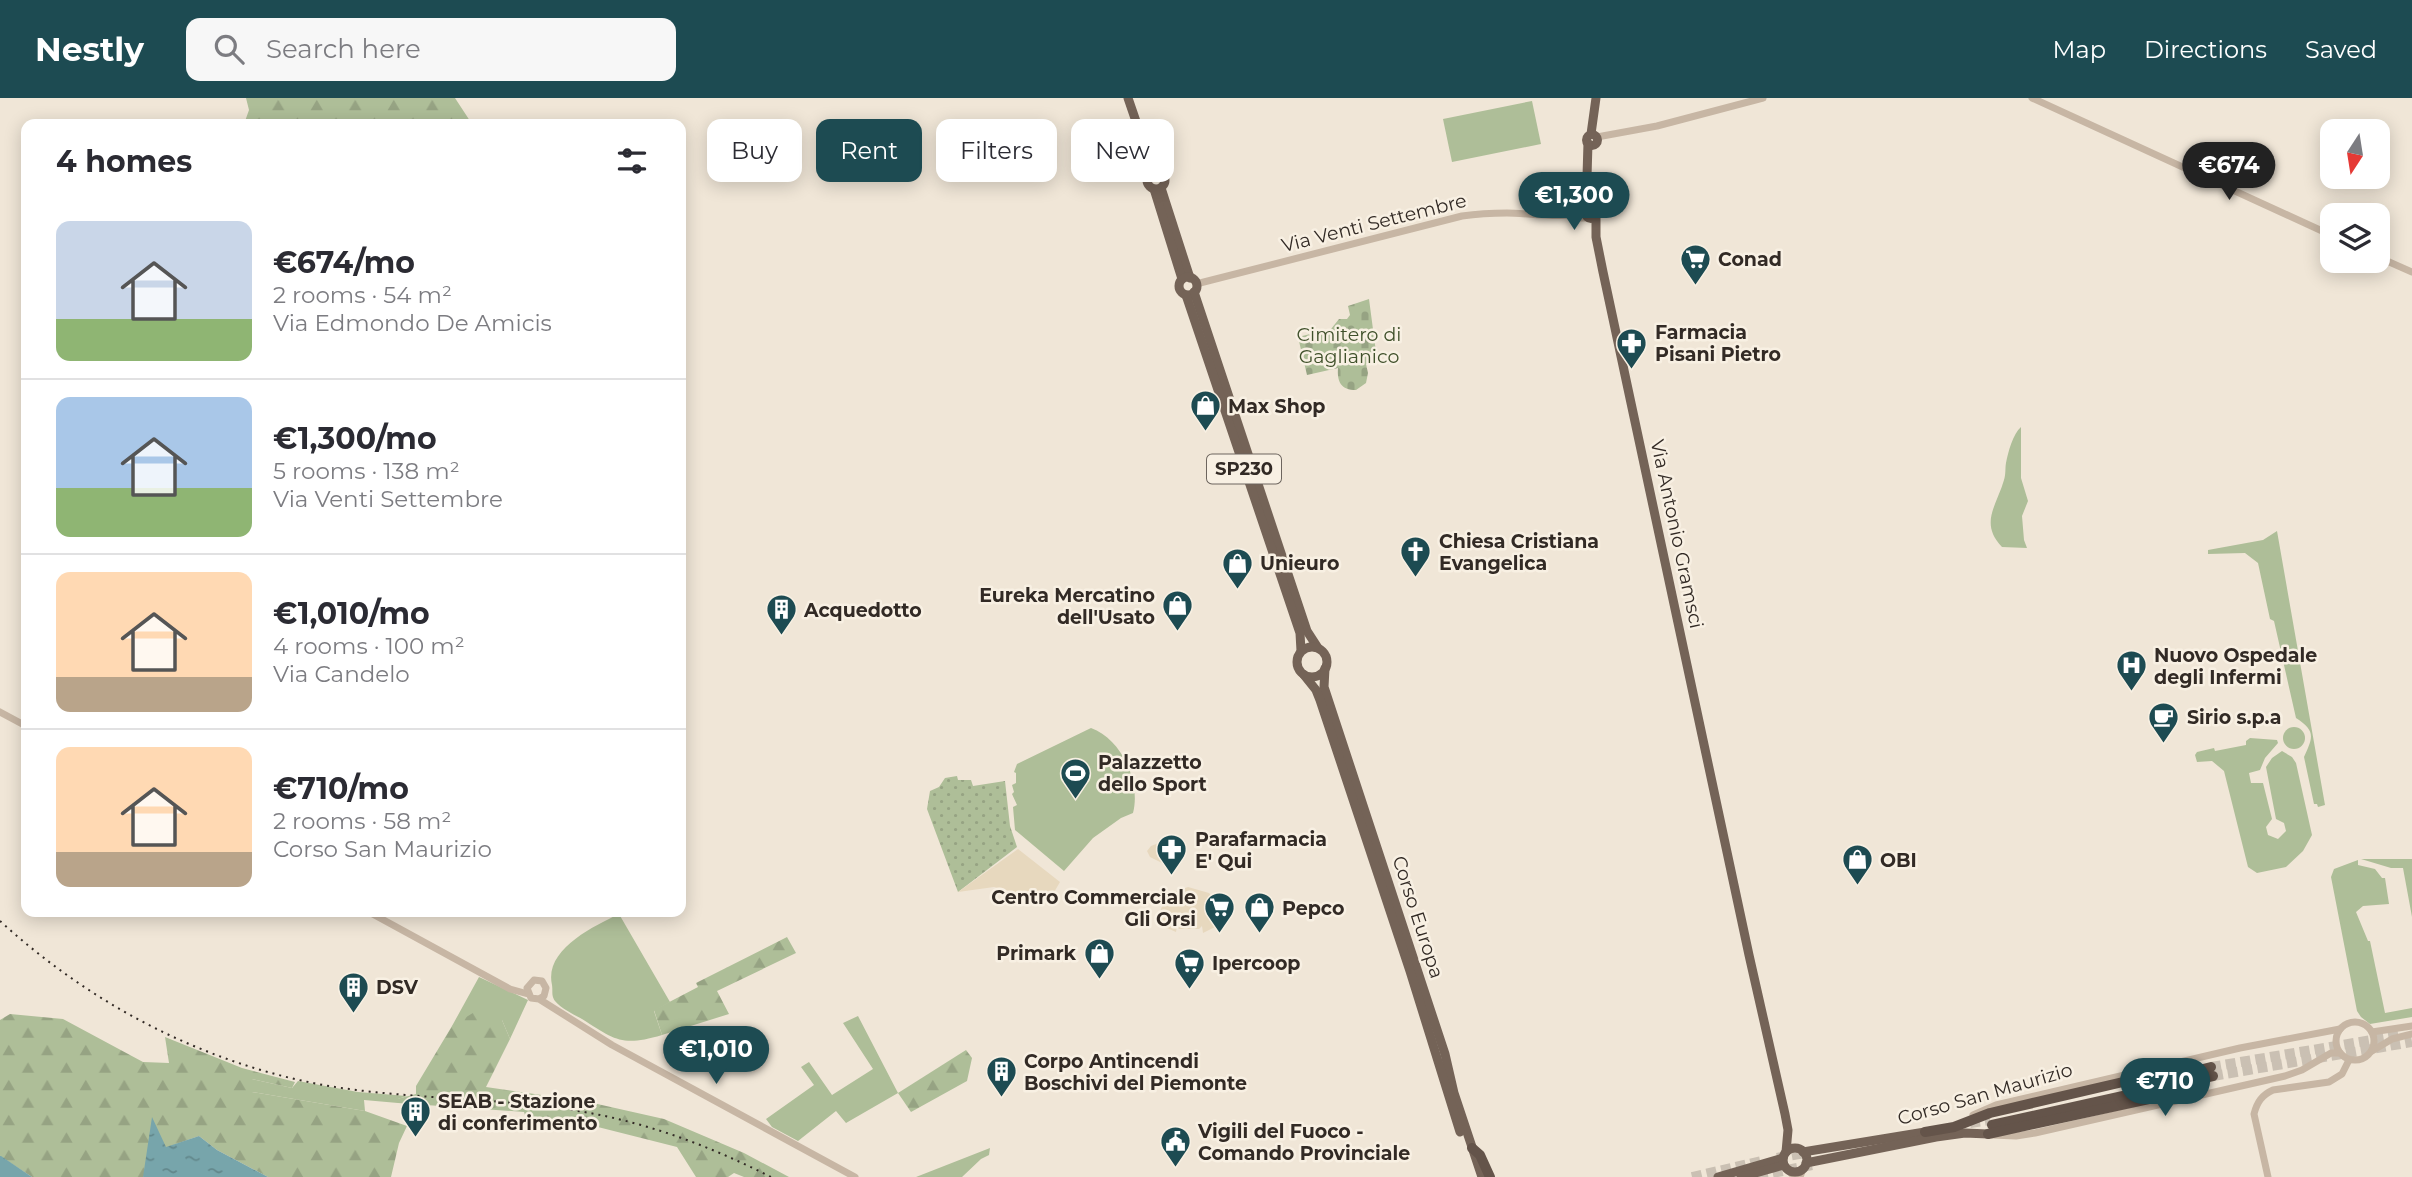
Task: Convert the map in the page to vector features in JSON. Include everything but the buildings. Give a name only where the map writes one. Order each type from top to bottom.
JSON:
[{"type":"highway","points":[[1925,1132],[1954,1127],[1990,1113],[2136,1079],[2212,1071],[2192,1081],[1990,1127]]},
{"type":"highway","points":[[1990,1127],[2170,1077]]},
{"type":"highway","points":[[1472,1149],[1480,1155],[1490,1177]]},
{"type":"main road","name":"SP230","points":[[1128,98],[1135,119]]},
{"type":"main road","name":"Via Antonio Gramsci","points":[[1596,101],[1590,214],[1788,1130]]},
{"type":"main road","name":"SP230","points":[[1148,182],[1157,188]]},
{"type":"main road","name":"SP230","points":[[1157,188],[1165,182]]},
{"type":"main road","name":"SP230","points":[[1157,188],[1304,644]]},
{"type":"main road","points":[[1304,644],[1318,648]]},
{"type":"main road","points":[[1304,644],[1318,648],[1326,659],[1325,668],[1314,677],[1304,675],[1296,664],[1304,644]]},
{"type":"main road","name":"Corso Europa","points":[[1325,668],[1324,687],[1445,1054],[1454,1093],[1482,1177]]},
{"type":"main road","name":"Corso Europa","points":[[1304,675],[1320,700],[1476,1177]]},
{"type":"main road","name":"Corso San Maurizio","points":[[1925,1132],[1801,1151],[1788,1164],[1796,1172],[1936,1137],[1990,1127]]},
{"type":"main road","points":[[1788,1130],[1801,1151],[1803,1170]]},
{"type":"main road","points":[[1788,1130],[1788,1164]]},
{"type":"main road","points":[[1718,1177],[1788,1164]]},
{"type":"main road","points":[[1741,1177],[1788,1164]]},
{"type":"street","points":[[1593,139],[1657,126],[1763,98]]},
{"type":"street","points":[[2032,98],[2320,230]]},
{"type":"street","name":"Via Venti Settembre","points":[[1190,286],[1462,216],[1507,213],[1565,218],[1590,214]]},
{"type":"street","points":[[2390,262],[2412,272]]},
{"type":"street","points":[[0,712],[21,723]]},
{"type":"street","points":[[380,917],[510,989],[528,994],[534,999],[542,996],[546,985],[537,980],[518,987],[501,983]]},
{"type":"street","points":[[528,994],[530,983]]},
{"type":"street","points":[[542,996],[565,1015],[612,1045],[855,1177]]},
{"type":"street","points":[[2372,1051],[2375,1042],[2372,1032],[2366,1026],[2357,1022],[2340,1029],[2336,1039],[2340,1054],[2349,1060],[2359,1060],[2392,1039],[2412,1034]]},
{"type":"street","points":[[2372,1032],[2412,1026]]},
{"type":"street","name":"Corso San Maurizio","points":[[1925,1132],[1960,1122],[1986,1109],[2009,1102],[2240,1048],[2340,1029]]},
{"type":"street","name":"Corso San Maurizio","points":[[1990,1127],[2003,1136],[2035,1133],[2285,1076],[2302,1070],[2331,1053],[2340,1054]]},
{"type":"street","points":[[2268,1177],[2254,1114],[2260,1099],[2273,1090],[2329,1082],[2338,1078],[2349,1060]]},
{"type":"green space","points":[[246,98],[455,98],[469,119],[246,119],[249,110]]},
{"type":"green space","points":[[1532,101],[1541,144],[1452,162],[1443,119]]},
{"type":"green space","name":"Cimitero di Gaglianico","points":[[1369,299],[1376,352],[1373,353],[1372,362],[1366,364],[1366,383],[1356,390],[1343,387],[1339,381],[1338,368],[1307,375],[1298,337],[1331,329],[1339,319],[1347,319],[1350,315],[1348,306]]},
{"type":"green space","points":[[2021,427],[2021,478],[2028,501],[2022,516],[2027,548],[2002,547],[1992,530],[1992,514],[2005,478],[2010,449]]},
{"type":"green space","points":[[2277,531],[2325,805],[2318,807],[2314,804],[2304,757],[2311,735],[2307,727],[2296,718],[2258,563],[2245,553],[2208,554],[2208,550],[2263,540]]},
{"type":"green space","points":[[2294,727],[2302,730],[2305,738],[2302,746],[2294,749],[2286,746],[2283,738],[2286,730]]},
{"type":"green space","name":"Palazzetto dello Sport","points":[[1091,728],[1112,742],[1127,763],[1134,789],[1133,813],[1121,818],[1093,838],[1064,871],[1015,830],[1013,807],[1017,805],[1012,794],[1012,785],[1016,783],[1014,772],[1017,764]]},
{"type":"green space","points":[[2250,738],[2277,740],[2278,743],[2265,758],[2260,770],[2249,773],[2251,783],[2263,783],[2272,819],[2266,827],[2268,835],[2278,839],[2286,831],[2284,823],[2276,819],[2266,767],[2272,758],[2282,751],[2296,763],[2312,835],[2303,851],[2286,867],[2257,873],[2248,867],[2224,771],[2212,761],[2197,762],[2195,755],[2197,752],[2214,748],[2215,751],[2246,745]]},
{"type":"green space","points":[[957,776],[958,780],[971,780],[973,786],[1005,781],[1010,826],[1017,847],[958,892],[927,809],[930,791],[939,787],[945,778]]},
{"type":"green space","points":[[2361,859],[2412,859],[2412,917],[2403,868],[2391,868]]},
{"type":"green space","points":[[2358,860],[2358,865],[2375,869],[2385,878],[2389,904],[2363,906],[2356,912],[2370,941],[2385,1013],[2412,1008],[2412,1017],[2370,1024],[2357,1011],[2331,877],[2334,869]]},
{"type":"green space","points":[[613,917],[621,917],[670,1002],[654,1011],[662,1035],[637,1041],[619,1039],[564,1009],[555,1001],[551,972],[555,961],[572,941]]},
{"type":"green space","points":[[787,937],[796,953],[717,991],[729,1014],[662,1035],[654,1010],[698,987],[696,983]]},
{"type":"green space","points":[[479,977],[528,1000],[510,1039],[502,1020],[452,1026]]},
{"type":"green space","points":[[476,1011],[502,1020],[510,1039],[486,1087],[584,1101],[664,1119],[744,1153],[789,1177],[744,1177],[734,1173],[728,1177],[696,1177],[677,1147],[568,1117],[528,1124],[524,1112],[398,1103],[397,1099],[416,1094],[416,1086],[452,1026]]},
{"type":"green space","points":[[10,1014],[63,1019],[143,1062],[169,1063],[165,1037],[242,1068],[295,1082],[292,1088],[252,1079],[252,1092],[365,1111],[407,1126],[399,1143],[391,1177],[268,1177],[217,1150],[199,1136],[165,1148],[143,1177],[32,1177],[0,1156],[0,1020]]},
{"type":"green space","points":[[858,1016],[898,1093],[846,1123],[836,1111],[798,1141],[772,1127],[766,1119],[814,1085],[801,1067],[809,1062],[832,1095],[873,1069],[843,1023]]},
{"type":"green space","points":[[966,1050],[972,1058],[967,1081],[911,1112],[898,1093]]},
{"type":"green space","points":[[252,1079],[292,1088],[298,1081],[358,1092],[407,1096],[398,1099],[398,1103],[364,1100],[365,1111],[252,1092]]},
{"type":"green space","points":[[990,1148],[989,1155],[962,1177],[916,1177]]},
{"type":"shaded area","points":[[1167,842],[1169,854],[1166,863],[1162,863],[1150,857],[1147,851],[1151,846]]},
{"type":"shaded area","points":[[1018,849],[1060,882],[1049,901],[994,887],[958,892]]},
{"type":"shaded area","points":[[1188,887],[1209,893],[1216,901],[1221,914],[1221,924],[1203,933],[1202,926],[1199,929],[1179,929],[1177,926],[1176,932],[1156,923],[1169,894]]},
{"type":"water","points":[[152,1117],[166,1147],[199,1136],[217,1150],[268,1177],[143,1177]]},
{"type":"water","points":[[1,1156],[32,1177],[0,1177]]},
{"type":"tunnel","points":[[2211,1067],[2401,1035]]},
{"type":"tunnel","points":[[2213,1076],[2412,1042]]},
{"type":"tunnel","points":[[1970,1123],[1990,1120]]},
{"type":"tunnel","points":[[1777,1158],[1810,1152]]},
{"type":"tunnel","points":[[1692,1177],[1762,1161]]},
{"type":"tunnel","points":[[1758,1176],[1812,1165]]},
{"type":"railway","points":[[0,921],[35,951],[110,1003],[150,1026],[234,1061],[278,1075],[353,1090],[505,1102],[592,1113],[671,1134],[771,1177]]},
{"type":"place","name":"Conad","points":[[1695,286]]},
{"type":"place","name":"Farmacia Pisani Pietro","points":[[1632,370]]},
{"type":"place","name":"Max Shop","points":[[1205,433]]},
{"type":"place","name":"Chiesa Cristiana Evangelica","points":[[1416,579]]},
{"type":"place","name":"Unieuro","points":[[1237,590]]},
{"type":"place","name":"Eureka Mercatino dell'Usato","points":[[1178,633]]},
{"type":"place","name":"Acquedotto","points":[[781,637]]},
{"type":"place","name":"Nuovo Ospedale degli Infermi","points":[[2131,693]]},
{"type":"place","name":"Sirio s.p.a","points":[[2164,744]]},
{"type":"place","name":"Palazzetto dello Sport","points":[[1075,800]]},
{"type":"place","name":"Parafarmacia E' Qui","points":[[1172,877]]},
{"type":"place","name":"OBI","points":[[1857,887]]},
{"type":"place","name":"Centro Commerciale Gli Orsi","points":[[1219,935]]},
{"type":"place","name":"Pepco","points":[[1259,935]]},
{"type":"place","name":"Primark","points":[[1099,980]]},
{"type":"place","name":"Ipercoop","points":[[1189,990]]},
{"type":"place","name":"DSV","points":[[353,1014]]},
{"type":"place","name":"Corpo Antincendi Boschivi del Piemonte","points":[[1001,1099]]},
{"type":"place","name":"SEAB - Stazione di conferimento","points":[[415,1139]]},
{"type":"place","name":"Vigili del Fuoco - Comando Provinciale","points":[[1175,1169]]}]
